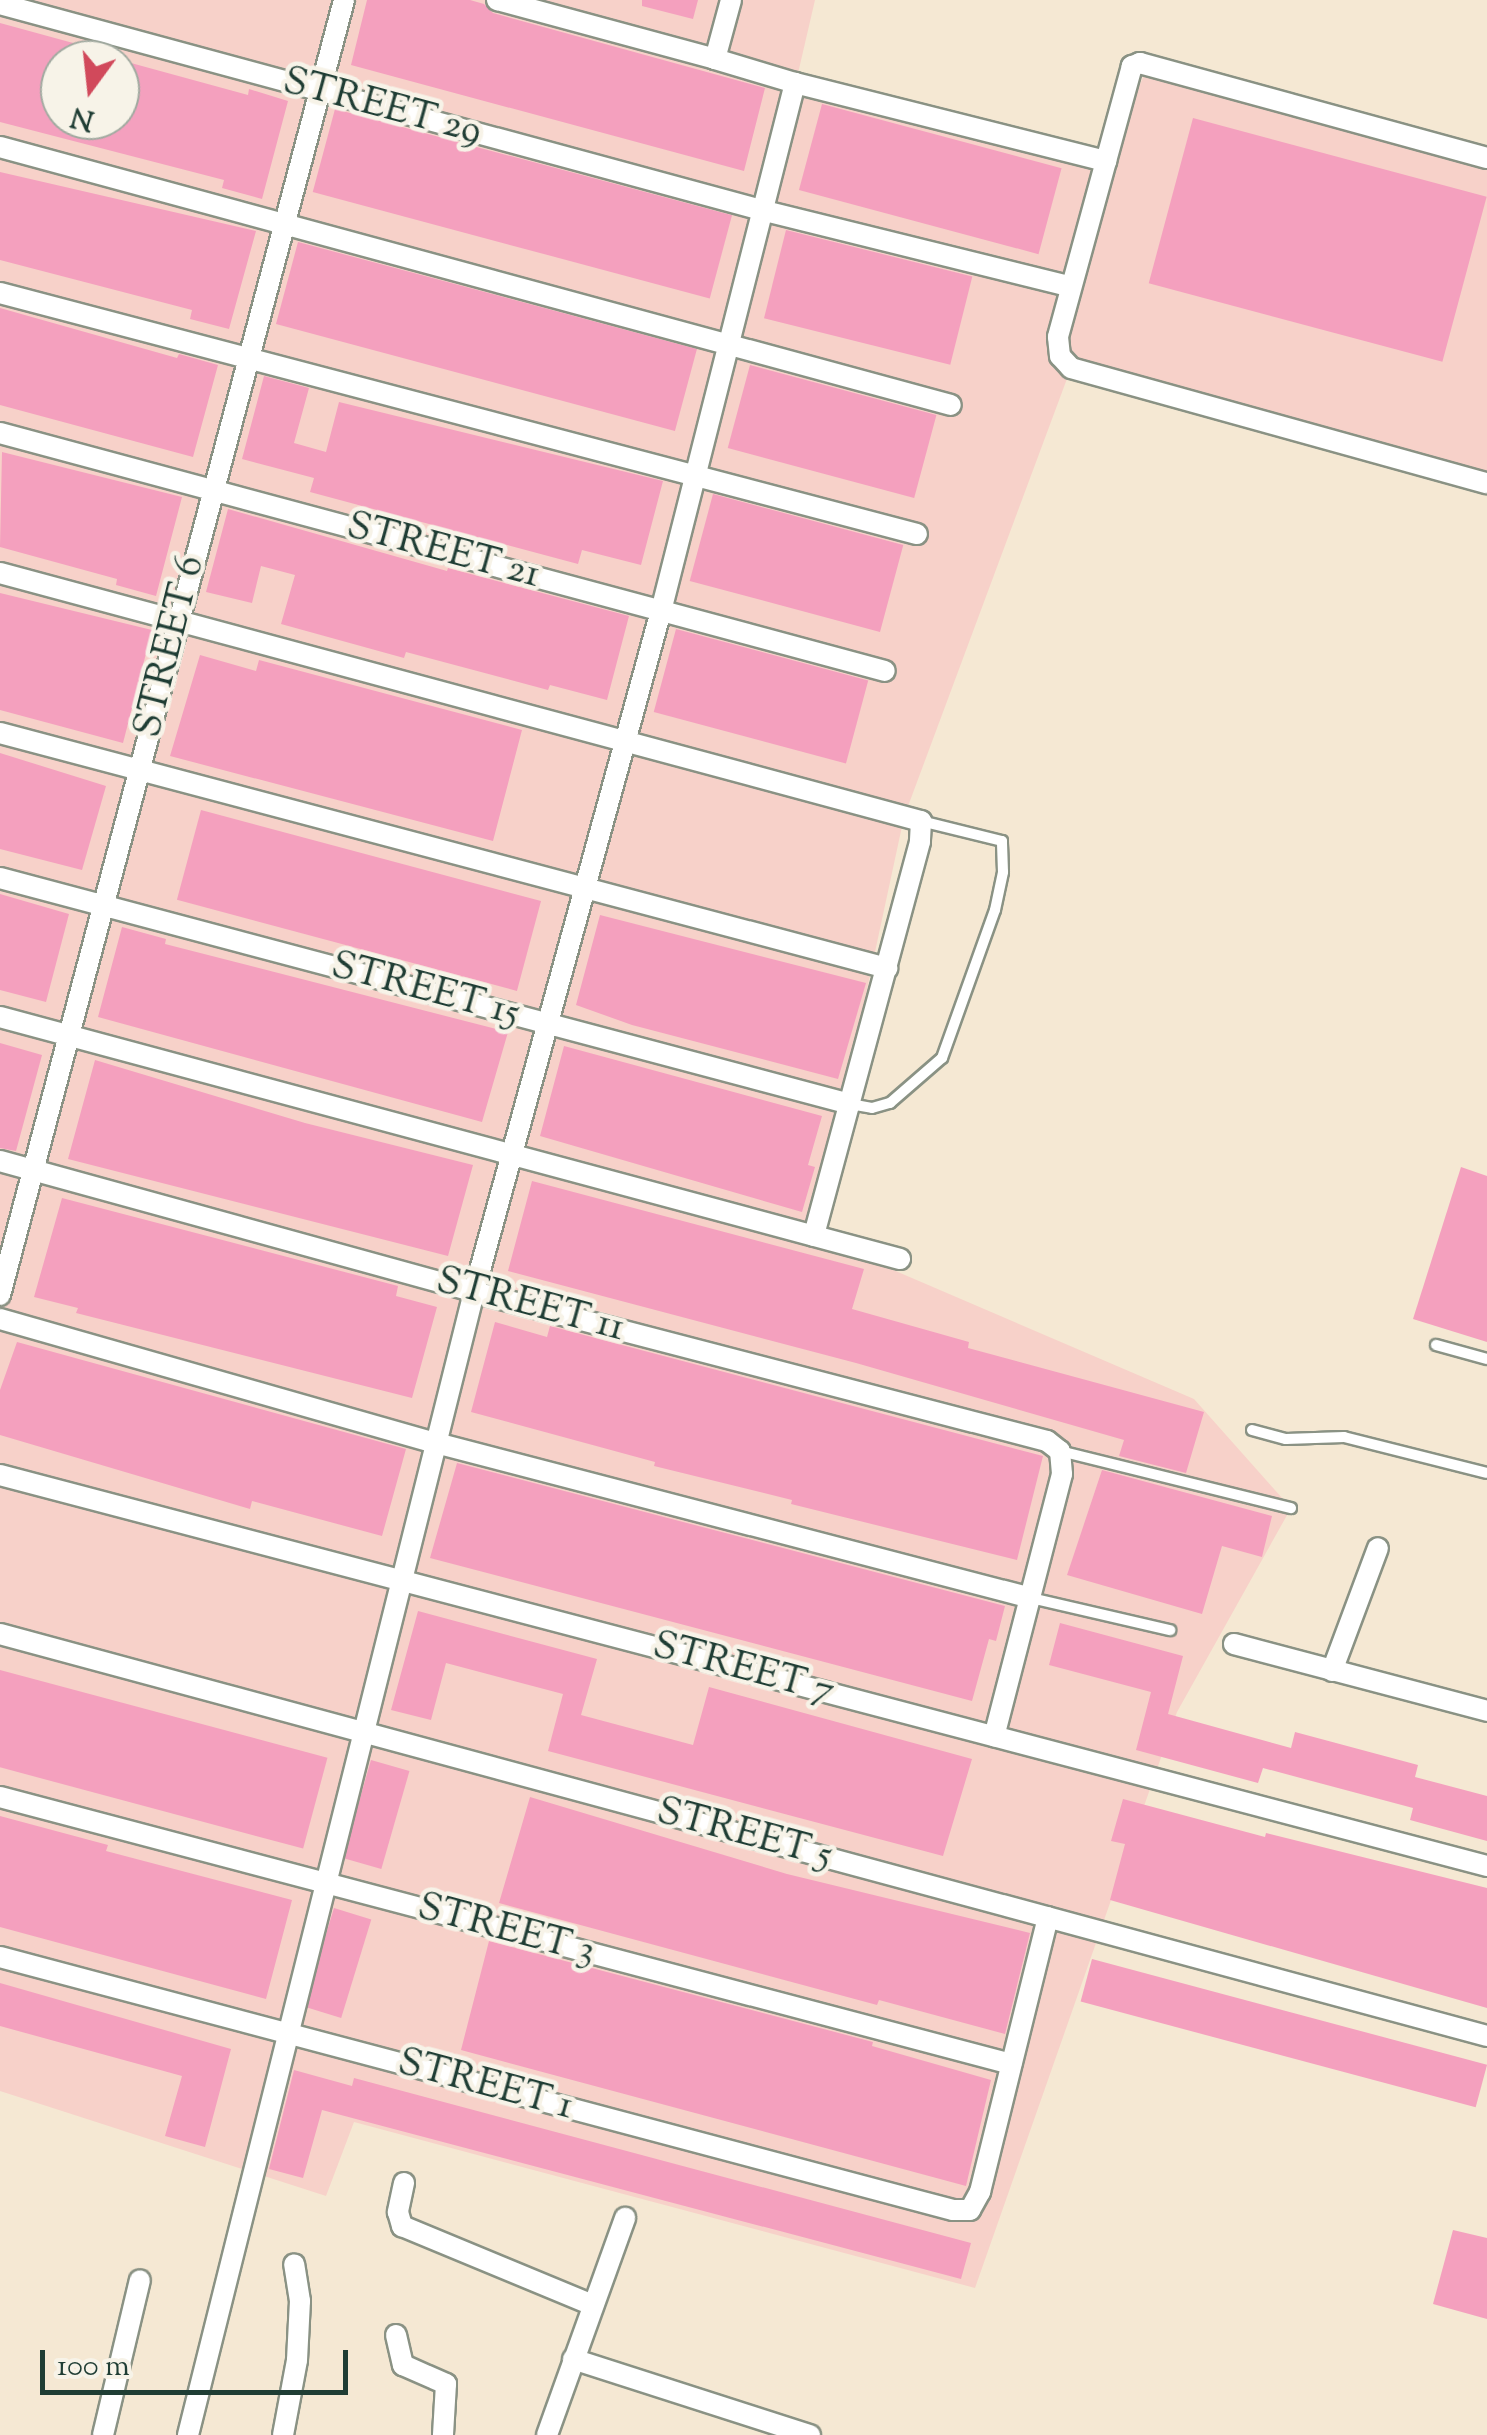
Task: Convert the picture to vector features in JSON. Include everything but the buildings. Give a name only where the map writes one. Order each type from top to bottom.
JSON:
[{"type":"street","name":"STREET 6","points":[[0,1295],[106,906],[176,620],[344,0]]},
{"type":"street","points":[[497,0],[796,83],[1106,161]]},
{"type":"street","points":[[716,60],[732,0]]},
{"type":"street","name":"STREET 29","points":[[0,4],[765,211],[1071,287]]},
{"type":"street","points":[[1487,158],[1140,63],[1132,66],[1058,337],[1060,356],[1070,368],[1487,483]]},
{"type":"street","points":[[188,2435],[474,1292],[661,610],[796,83]]},
{"type":"street","points":[[0,147],[951,406]]},
{"type":"street","points":[[0,294],[917,534]]},
{"type":"street","name":"STREET 21","points":[[0,434],[885,671]]},
{"type":"street","points":[[0,573],[922,821],[920,842],[814,1236]]},
{"type":"street","points":[[0,733],[887,968]]},
{"type":"street","name":"STREET 15","points":[[0,878],[850,1104]]},
{"type":"street","points":[[0,1018],[900,1259]]},
{"type":"street","name":"STREET 11","points":[[0,1161],[474,1292],[1048,1442],[1060,1450]]},
{"type":"street","points":[[0,1319],[436,1443],[1031,1598]]},
{"type":"street","points":[[994,1736],[1062,1474],[1060,1450]]},
{"type":"street","name":"STREET 7","points":[[0,1475],[1487,1866]]},
{"type":"street","points":[[1332,1671],[1378,1548]]},
{"type":"street","name":"STREET 5","points":[[0,1634],[1487,2036]]},
{"type":"street","points":[[1234,1644],[1487,1711]]},
{"type":"street","name":"STREET 3","points":[[0,1797],[1011,2064]]},
{"type":"street","points":[[1011,2064],[1048,1917]]},
{"type":"street","name":"STREET 1","points":[[0,1957],[954,2210],[970,2210],[980,2192],[1011,2064]]},
{"type":"street","points":[[404,2182],[398,2212],[402,2226],[592,2304]]},
{"type":"street","points":[[546,2435],[624,2218]]},
{"type":"street","points":[[283,2435],[296,2360],[300,2300],[294,2264]]},
{"type":"street","points":[[103,2435],[140,2280]]},
{"type":"street","points":[[396,2334],[403,2365],[446,2384],[443,2435]]},
{"type":"street","points":[[574,2359],[810,2435]]},
{"type":"lane","points":[[850,1104],[872,1108],[890,1104],[942,1058],[994,910],[1003,872],[1002,841],[922,821]]},
{"type":"lane","points":[[1436,1344],[1487,1359]]},
{"type":"lane","points":[[1252,1430],[1286,1439],[1344,1437],[1487,1473]]},
{"type":"lane","points":[[1060,1450],[1291,1508]]},
{"type":"lane","points":[[1031,1598],[1170,1630]]},
{"type":"shaded area","points":[[0,0],[815,0],[796,82],[1106,161],[1149,64],[1487,164],[1487,483],[1071,368],[904,817],[814,1236],[1194,1399],[1291,1508],[1177,1712],[975,2288],[354,2122],[326,2196],[0,2091]]}]
